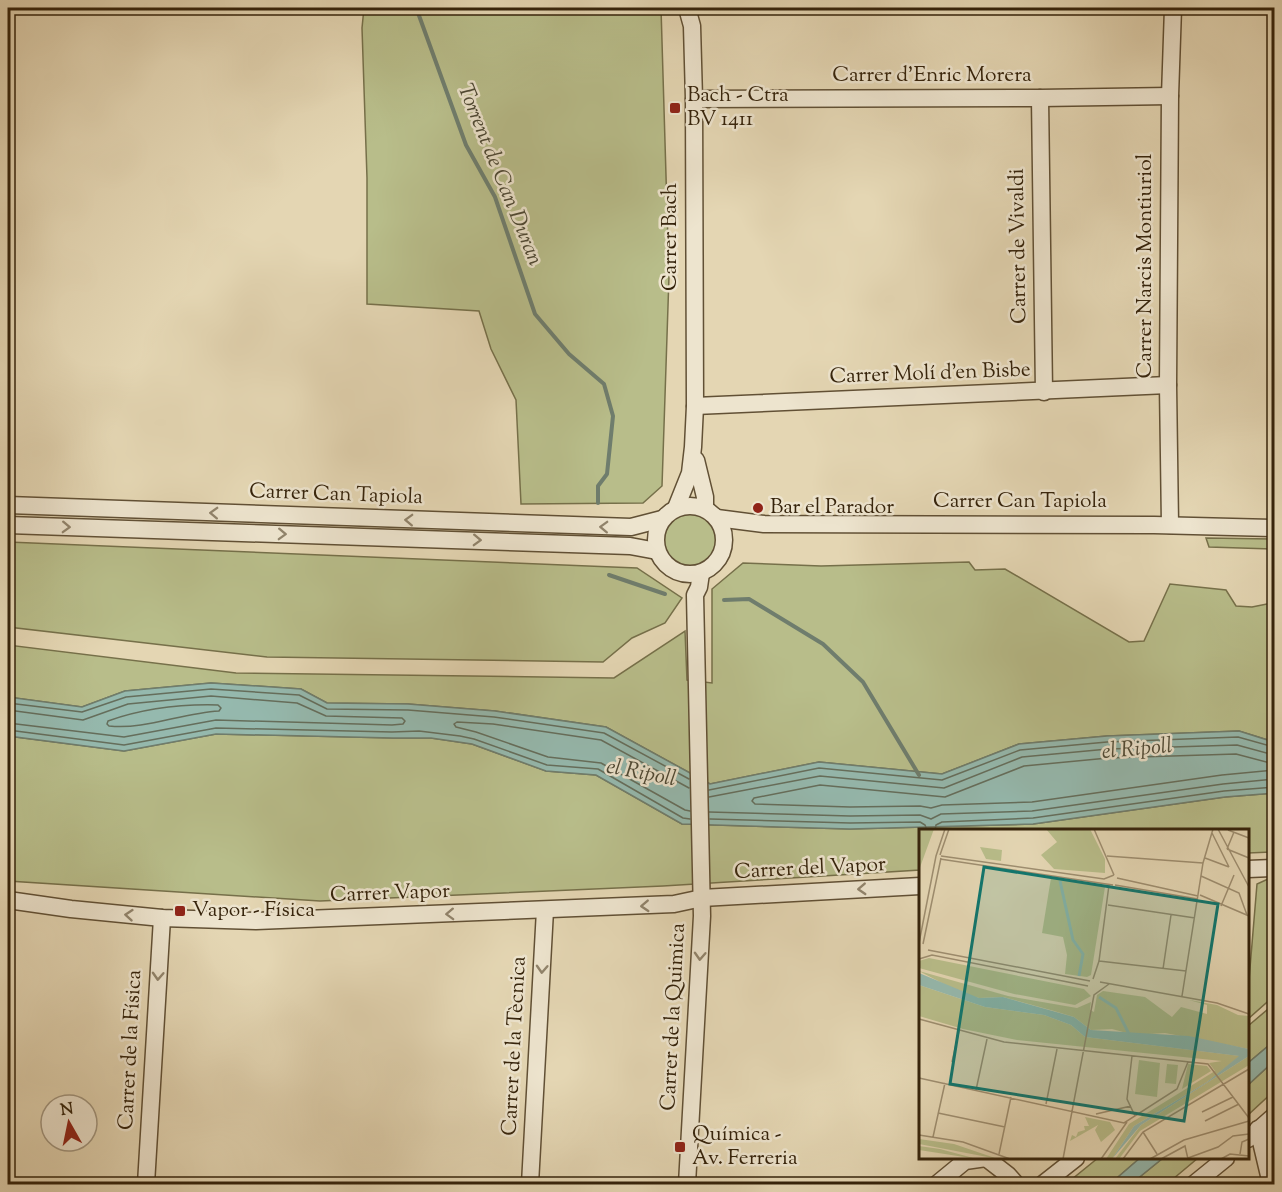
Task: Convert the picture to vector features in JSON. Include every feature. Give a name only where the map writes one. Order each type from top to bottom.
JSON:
[{"type":"street","name":"Carrer Bach","points":[[676,508],[690,473],[694,406],[694,99],[692,26],[687,8]]},
{"type":"street","name":"Carrer Bach","points":[[692,26],[697,8]]},
{"type":"street","name":"Carrer Narcis Montiuriol","points":[[1170,525],[1168,385],[1170,96],[1173,8]]},
{"type":"street","name":"Carrer d'Enric Morera","points":[[694,99],[1170,96]]},
{"type":"street","name":"Carrer de Vivaldi","points":[[1040,98],[1044,392]]},
{"type":"street","name":"Carrer Molí d'en Bisbe","points":[[694,406],[1168,385]]},
{"type":"street","name":"Carrer Bach","points":[[693,447],[711,513]]},
{"type":"street","name":"Carrer Can Tapiola","points":[[8,505],[631,527],[662,519]]},
{"type":"street","points":[[695,506],[711,513],[724,533],[719,558],[713,565],[701,573],[681,573],[666,565],[657,550],[655,540],[662,519],[676,508],[695,506]]},
{"type":"street","name":"Carrer Can Tapiola","points":[[711,513],[765,524],[1170,525],[1275,528]]},
{"type":"street","name":"Carrer Can Tapiola","points":[[724,542],[765,524]]},
{"type":"street","name":"Carrer Can Tapiola","points":[[8,525],[630,546],[657,550]]},
{"type":"street","points":[[681,573],[695,595]]},
{"type":"street","points":[[701,573],[695,595],[702,892]]},
{"type":"street","points":[[1249,872],[1275,868]]},
{"type":"street","name":"Carrer del Vapor","points":[[702,892],[919,886]]},
{"type":"street","name":"Carrer Vapor","points":[[8,900],[162,918],[255,921],[674,904],[702,892]]},
{"type":"street","name":"Carrer de la Quimica","points":[[687,1185],[702,892]]},
{"type":"street","name":"Carrer de la Tècnica","points":[[530,1185],[545,910]]},
{"type":"street","name":"Carrer de la Física","points":[[146,1185],[162,918]]},
{"type":"street","points":[[1271,1185],[1253,1134],[1275,1116]]},
{"type":"street","points":[[938,1185],[965,1161],[979,1159]]},
{"type":"street","points":[[987,1159],[1008,1175],[1016,1185]]},
{"type":"street","points":[[1043,1185],[1075,1159]]},
{"type":"street","points":[[1194,1185],[1225,1159]]},
{"type":"green space","points":[[364,8],[661,8],[669,276],[662,486],[643,503],[521,504],[516,400],[491,349],[479,311],[367,304],[367,178],[362,28]]},
{"type":"green space","points":[[685,511],[695,511],[710,519],[716,528],[718,539],[716,550],[710,559],[695,567],[685,567],[674,562],[667,555],[662,544],[662,534],[667,523],[674,516]]},
{"type":"green space","points":[[1206,538],[1274,539],[1274,549],[1209,547]]},
{"type":"green space","points":[[8,542],[637,568],[682,598],[665,623],[632,638],[603,662],[267,657],[8,627]]},
{"type":"green space","points":[[969,562],[975,570],[1005,569],[1129,642],[1144,641],[1170,584],[1226,590],[1236,606],[1252,607],[1272,603],[1274,600],[1274,742],[1239,731],[1107,736],[1019,744],[942,774],[819,762],[710,784],[606,727],[495,711],[408,704],[327,703],[301,689],[211,683],[125,691],[82,707],[8,697],[8,645],[236,673],[614,678],[685,631],[687,680],[712,683],[712,589],[743,563],[821,566]]},
{"type":"green space","points":[[216,734],[431,738],[472,744],[546,771],[596,775],[682,824],[850,829],[1033,824],[1225,797],[1274,793],[1274,852],[1249,853],[1249,829],[919,829],[919,870],[663,886],[320,901],[8,881],[8,736],[124,751]]},
{"type":"green space","points":[[1274,879],[1274,996],[1249,1018],[1249,980],[1257,884]]},
{"type":"green space","points":[[1274,1004],[1274,1041],[1249,1062],[1249,1025]]},
{"type":"green space","points":[[1274,1061],[1274,1091],[1249,1114],[1249,1084]]},
{"type":"green space","points":[[1097,1159],[1139,1159],[1110,1184],[1066,1184]]},
{"type":"green space","points":[[1162,1159],[1197,1159],[1167,1184],[1131,1184]]},
{"type":"water","name":"el Ripoll","points":[[211,683],[301,689],[327,703],[408,704],[495,711],[606,727],[710,784],[819,762],[942,774],[1019,744],[1107,736],[1239,731],[1274,742],[1274,793],[1225,797],[1033,824],[850,829],[682,824],[596,775],[546,771],[472,744],[431,738],[216,734],[124,751],[8,736],[8,697],[82,707],[125,691]]},
{"type":"water","points":[[1274,1041],[1274,1061],[1249,1084],[1249,1062]]},
{"type":"water","points":[[1139,1159],[1162,1159],[1131,1184],[1110,1184]]},
{"type":"waterway","name":"Torrent de Can Duran","points":[[417,10],[466,145],[495,197],[535,314],[569,354],[604,384],[613,416],[607,474],[598,486],[598,503]]},
{"type":"waterway","name":"Torrent de Can Duran","points":[[609,575],[665,594]]},
{"type":"waterway","name":"Torrent de Can Duran","points":[[724,600],[749,599],[823,644],[863,682],[919,775]]},
{"type":"place","name":"Bach - Ctra BV 1411","points":[[675,108]]},
{"type":"place","name":"Bar el Parador","points":[[758,508]]},
{"type":"place","name":"Vapor - Física","points":[[180,911]]},
{"type":"place","name":"Química - Av. Ferreria","points":[[680,1147]]}]
